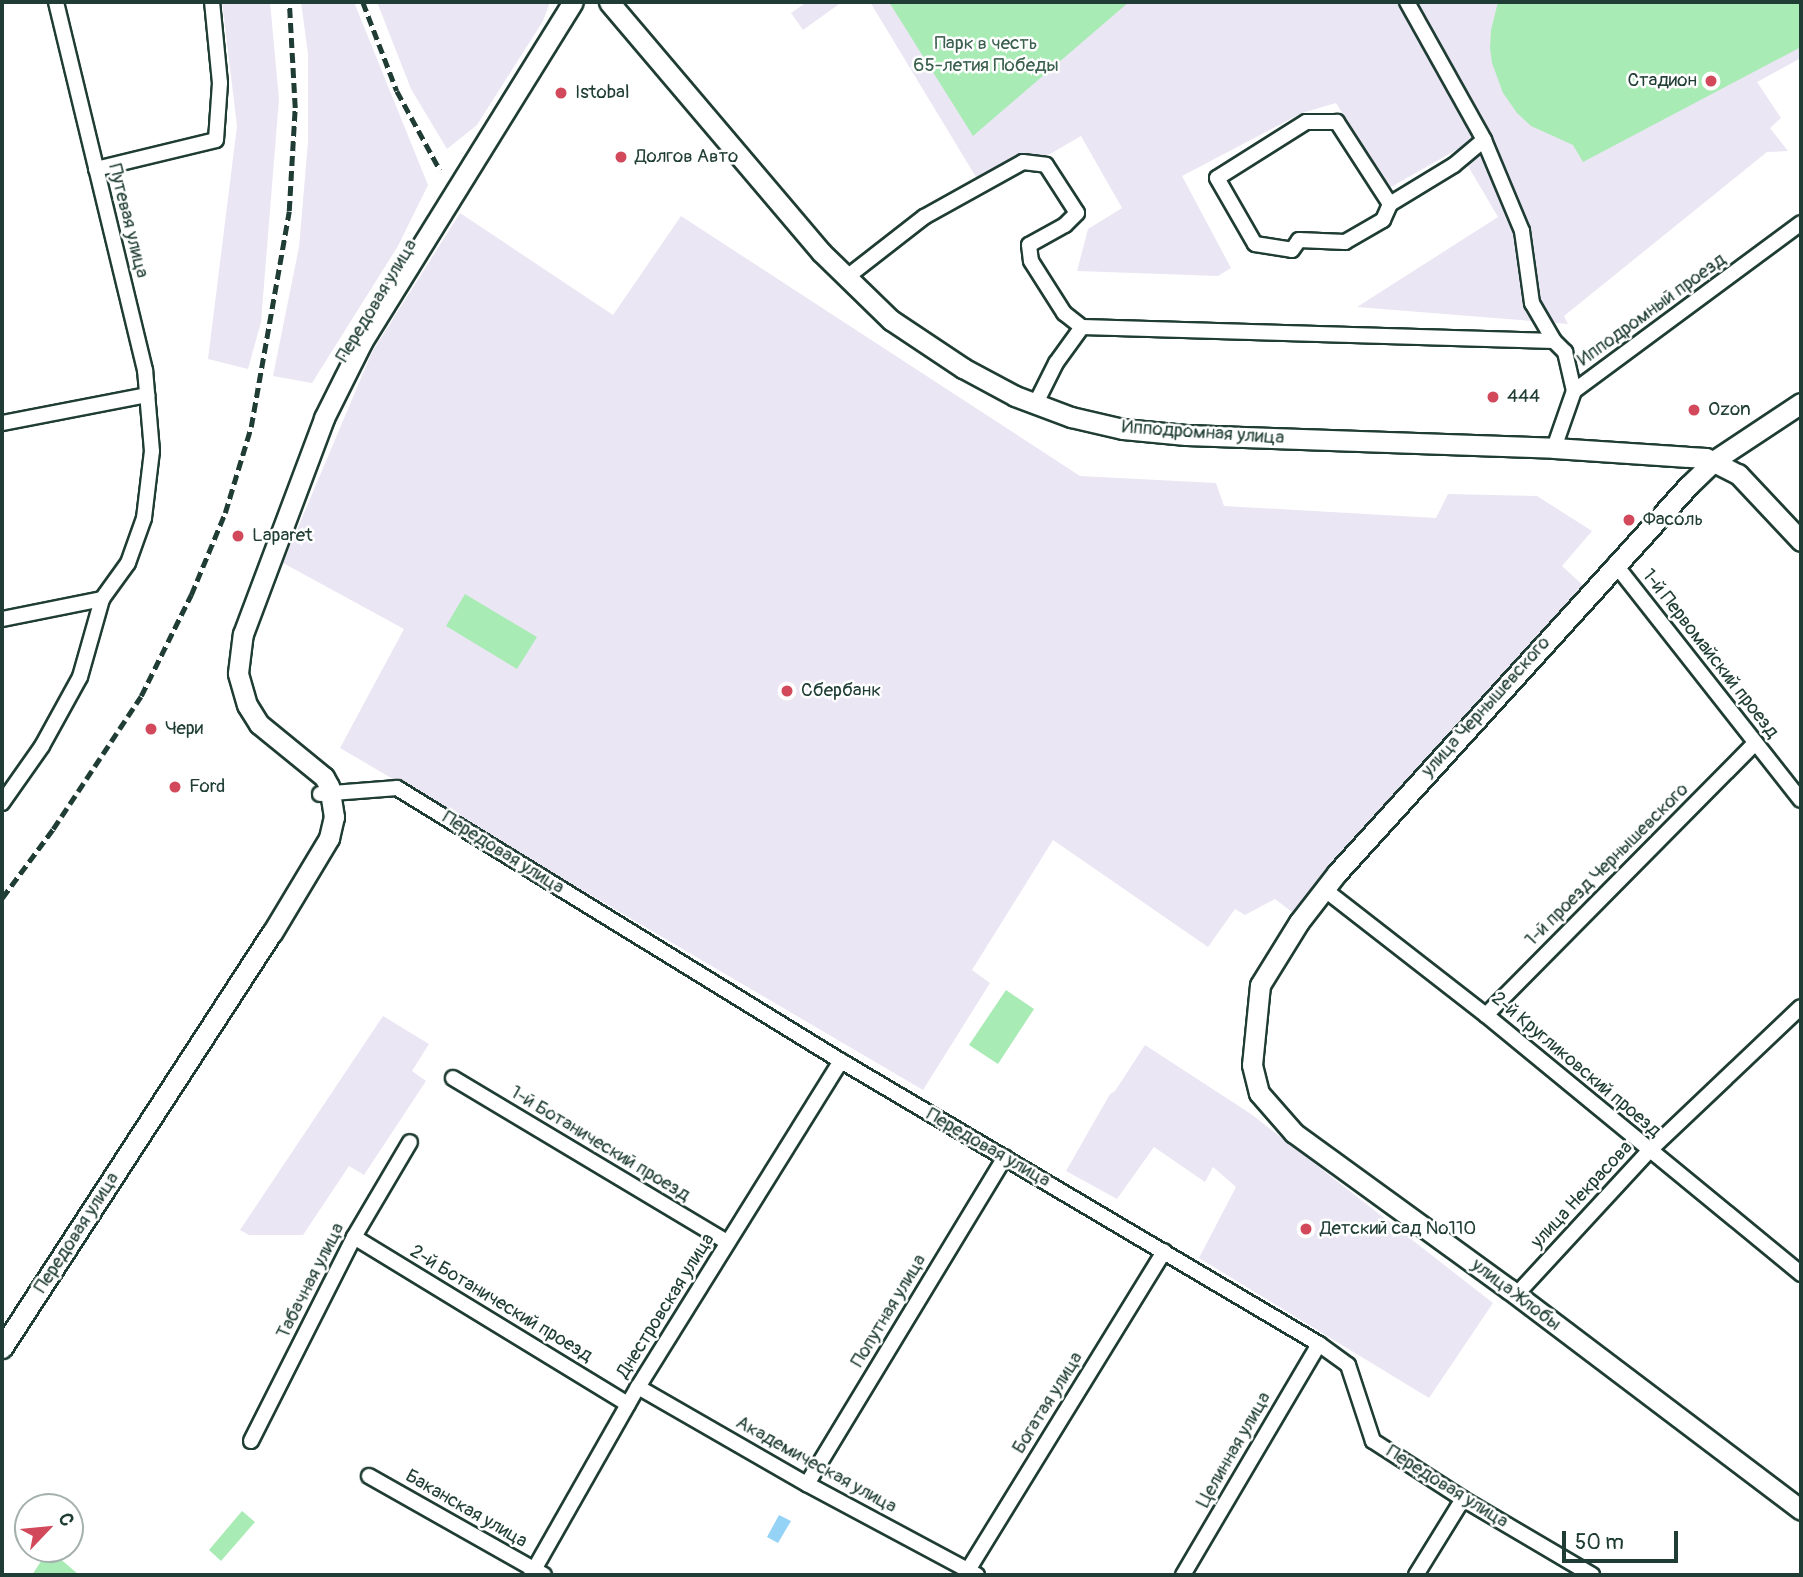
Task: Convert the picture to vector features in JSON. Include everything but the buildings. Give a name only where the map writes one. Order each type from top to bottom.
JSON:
[{"type":"street","name":"Путевая улица","points":[[56,2],[145,370],[152,451],[144,519],[128,563],[102,599]]},
{"type":"street","points":[[96,169],[216,140],[220,83],[212,2]]},
{"type":"street","points":[[1407,2],[1484,140],[1522,232],[1532,303],[1555,341],[1565,352],[1574,391]]},
{"type":"street","name":"Передовая улица","points":[[2,1348],[272,933],[329,838],[334,817],[326,793],[265,747],[239,716],[229,693],[225,672],[234,623],[320,402],[343,356],[389,278],[567,3]]},
{"type":"street","name":"Ипподромная улица","points":[[608,4],[821,252],[891,320],[962,368],[1035,405],[1123,429],[1186,435],[1554,449],[1715,460]]},
{"type":"street","points":[[1390,204],[1338,122],[1306,122],[1217,178],[1255,244],[1292,250],[1299,240],[1345,242],[1382,220],[1390,204],[1454,165],[1484,140]]},
{"type":"street","points":[[847,277],[924,217],[1023,162],[1046,165],[1077,213],[1065,225],[1029,245],[1031,261],[1064,313],[1082,327],[1555,341]]},
{"type":"street","name":"Ипподромный проезд","points":[[1554,449],[1574,391],[1801,223]]},
{"type":"street","points":[[1035,405],[1056,363],[1082,327]]},
{"type":"street","points":[[2,423],[147,395]]},
{"type":"street","name":"улица Чернышевского","points":[[1252,1065],[1260,985],[1299,922],[1324,889],[1615,564],[1715,460],[1801,403]]},
{"type":"street","points":[[1715,460],[1738,474],[1801,541]]},
{"type":"street","name":"1-й Первомайский проезд","points":[[1615,564],[1801,800]]},
{"type":"street","points":[[2,619],[102,599],[80,677],[42,746],[2,803]]},
{"type":"street","name":"1-й проезд Чернышевского","points":[[1486,1015],[1755,743]]},
{"type":"street","name":"Передовая улица","points":[[326,793],[397,788],[841,1061],[1318,1344],[1348,1365],[1373,1441],[1463,1499],[1592,1575]]},
{"type":"street","name":"Передовая улица","points":[[2,1327],[318,840],[326,793]]},
{"type":"street","name":"2-й Кругликовский проезд","points":[[1324,889],[1486,1015],[1801,1274]]},
{"type":"street","name":"улица Некрасова","points":[[1516,1295],[1649,1151],[1801,1007]]},
{"type":"street","name":"Днестровская улица","points":[[536,1573],[638,1387],[841,1061]]},
{"type":"street","name":"улица Жлобы","points":[[1252,1065],[1259,1093],[1294,1133],[1516,1295],[1801,1510]]},
{"type":"street","name":"1-й Ботанический проезд","points":[[453,1078],[727,1242]]},
{"type":"street","name":"Табачная улица","points":[[251,1441],[355,1237],[410,1142]]},
{"type":"street","name":"Попутная улица","points":[[807,1484],[1005,1157]]},
{"type":"street","name":"2-й Ботанический проезд","points":[[355,1237],[628,1404]]},
{"type":"street","name":"Богатая улица","points":[[970,1573],[1164,1251]]},
{"type":"street","name":"Целинная улица","points":[[1183,1575],[1318,1344]]},
{"type":"street","name":"Академическая улица","points":[[638,1387],[970,1573]]},
{"type":"street","name":"Баканская улица","points":[[369,1476],[536,1573]]},
{"type":"street","points":[[1416,1575],[1463,1499]]},
{"type":"shaded area","points":[[222,2],[270,2],[279,99],[261,322],[248,369],[208,359],[237,126]]},
{"type":"shaded area","points":[[301,2],[354,2],[428,185],[398,246],[312,383],[273,376],[299,247],[308,142],[308,54]]},
{"type":"shaded area","points":[[377,2],[550,2],[543,21],[477,125],[447,149],[411,89]]},
{"type":"shaded area","points":[[807,2],[842,2],[803,30],[791,13]]},
{"type":"shaded area","points":[[870,2],[1801,2],[1801,58],[1757,82],[1781,118],[1770,128],[1788,151],[1767,152],[1564,316],[1568,324],[1357,307],[1498,217],[1458,149],[1389,188],[1336,103],[1302,113],[1182,176],[1231,268],[1218,276],[1077,271],[1088,229],[1122,208],[1081,136],[1050,154],[1024,160],[982,187]]},
{"type":"shaded area","points":[[460,213],[613,315],[681,216],[1080,476],[1216,483],[1224,506],[1436,518],[1448,494],[1537,496],[1592,531],[1562,566],[1587,589],[1296,915],[1275,899],[1245,915],[1235,909],[1208,947],[1053,840],[972,970],[990,983],[923,1090],[340,748],[404,629],[283,563],[372,352]]},
{"type":"shaded area","points":[[383,1016],[429,1044],[412,1071],[426,1081],[364,1175],[349,1166],[303,1235],[249,1235],[240,1230]]},
{"type":"shaded area","name":"Детский сад №110","points":[[1145,1045],[1251,1114],[1493,1303],[1429,1398],[1199,1258],[1236,1187],[1213,1167],[1205,1182],[1154,1147],[1117,1199],[1066,1171],[1110,1094],[1115,1091]]},
{"type":"green space","name":"Парк в честь 65-летия Победы","points":[[889,2],[1129,2],[973,136]]},
{"type":"green space","points":[[1498,2],[1801,2],[1801,47],[1583,162],[1573,145],[1531,126],[1517,113],[1503,93],[1492,63],[1490,48]]},
{"type":"green space","points":[[465,594],[537,637],[517,669],[446,626]]},
{"type":"green space","points":[[1006,990],[1034,1009],[998,1064],[969,1045]]},
{"type":"green space","points":[[242,1511],[255,1522],[221,1561],[209,1550]]},
{"type":"green space","points":[[40,1563],[65,1563],[79,1575],[32,1575]]},
{"type":"water","points":[[779,1515],[791,1521],[778,1543],[767,1537]]},
{"type":"railway","points":[[2,898],[53,829],[141,696],[191,595],[225,513],[251,427],[289,211],[295,108],[289,2]]},
{"type":"railway","points":[[363,2],[397,91],[440,170]]},
{"type":"place","name":"Стадион","points":[[1711,81]]},
{"type":"place","name":"Istobal","points":[[561,93]]},
{"type":"place","name":"Долгов Авто","points":[[621,157]]},
{"type":"place","name":"444","points":[[1493,397]]},
{"type":"place","name":"Ozon","points":[[1694,410]]},
{"type":"place","name":"Фасоль","points":[[1629,520]]},
{"type":"place","name":"Laparet","points":[[238,536]]},
{"type":"place","name":"Сбербанк","points":[[787,691]]},
{"type":"place","name":"Чери","points":[[151,729]]},
{"type":"place","name":"Ford","points":[[175,787]]},
{"type":"place","name":"Детский сад №110","points":[[1306,1229]]}]
